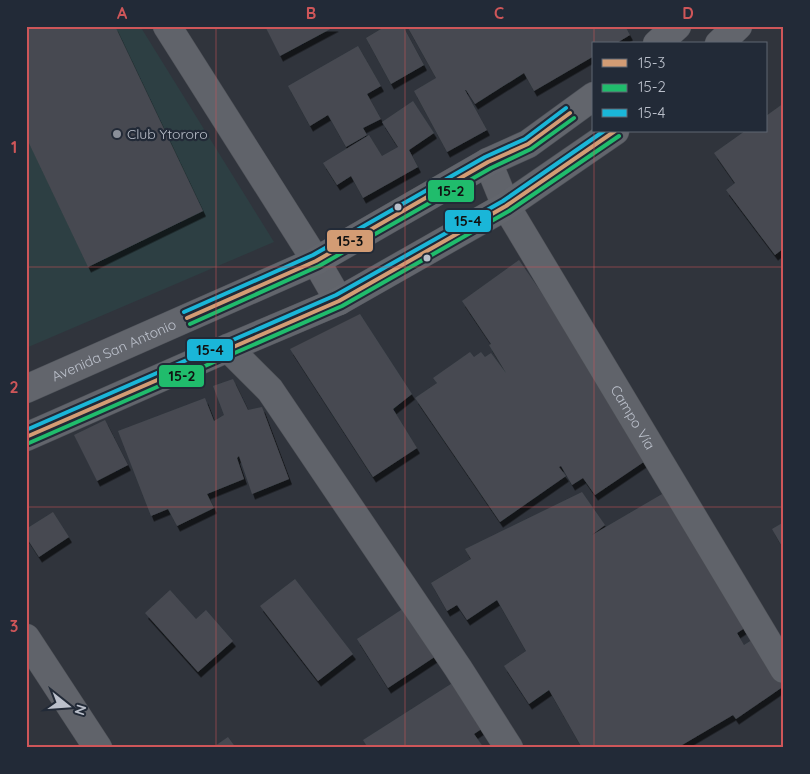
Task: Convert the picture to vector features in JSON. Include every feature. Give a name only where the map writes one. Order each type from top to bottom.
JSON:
[{"type":"main road","points":[[658,42],[677,26]]},
{"type":"main road","points":[[721,42],[738,26]]},
{"type":"main road","name":"Avenida San Antonio","points":[[26,389],[316,261],[488,162],[528,144],[592,97]]},
{"type":"main road","points":[[26,437],[339,301],[506,206],[614,132]]},
{"type":"street","points":[[167,26],[316,261],[339,301]]},
{"type":"street","name":"Campo Vía","points":[[488,162],[506,206],[784,669]]},
{"type":"street","points":[[228,348],[270,390],[458,668],[509,748]]},
{"type":"street","points":[[26,638],[98,748]]},
{"type":"shaded area","name":"Club Ytororo","points":[[26,26],[140,26],[274,242],[26,348]]},
{"type":"building","points":[[26,26],[115,26],[203,211],[88,267],[26,137]]},
{"type":"building","points":[[265,26],[336,26],[280,56]]},
{"type":"building","points":[[386,26],[403,26],[424,65],[391,84],[366,38]]},
{"type":"building","points":[[407,26],[625,26],[630,35],[618,42],[592,42],[592,57],[534,91],[524,73],[475,104],[465,90],[487,130],[447,152],[414,91],[436,78]]},
{"type":"building","points":[[358,46],[381,86],[367,94],[381,119],[363,128],[367,135],[346,147],[328,115],[310,126],[288,86]]},
{"type":"building","points":[[413,101],[434,133],[409,150],[418,167],[363,198],[351,176],[337,185],[323,163],[369,135],[382,156],[398,147],[382,122]]},
{"type":"building","points":[[784,103],[784,248],[775,255],[726,190],[735,183],[714,153],[744,132],[768,132],[768,115]]},
{"type":"building","points":[[519,260],[654,455],[595,495],[583,478],[572,485],[561,466],[559,467],[566,476],[500,522],[415,398],[437,383],[433,378],[470,352],[474,357],[481,352],[485,357],[491,353],[506,373],[489,345],[491,344],[462,301]]},
{"type":"building","points":[[360,314],[412,394],[393,409],[417,448],[373,477],[290,349]]},
{"type":"building","points":[[233,379],[248,410],[262,407],[289,479],[252,494],[239,456],[237,458],[244,479],[207,494],[214,508],[177,526],[168,509],[151,516],[118,431],[205,398],[214,421],[224,415],[213,386]]},
{"type":"building","points":[[105,420],[128,465],[97,481],[74,435]]},
{"type":"building","points":[[669,490],[754,622],[737,633],[744,645],[758,636],[784,675],[784,686],[736,719],[733,715],[677,748],[582,748],[549,690],[529,704],[504,666],[526,651],[497,600],[467,620],[457,605],[447,611],[431,583],[471,559],[465,549],[582,492],[605,525],[592,535]]},
{"type":"building","points":[[53,512],[69,537],[39,557],[26,537],[26,529]]},
{"type":"building","points":[[784,522],[784,550],[772,529]]},
{"type":"building","points":[[295,579],[353,654],[318,681],[260,606]]},
{"type":"building","points":[[170,590],[196,619],[206,610],[233,641],[198,672],[145,613]]},
{"type":"building","points":[[404,608],[436,656],[388,688],[357,639]]},
{"type":"building","points":[[454,682],[483,728],[474,734],[484,748],[368,748],[363,740]]},
{"type":"building","points":[[228,737],[236,748],[212,748]]},
{"type":"transit line","name":"15-4","points":[[184,312],[313,255],[485,157],[525,139],[566,108]]},
{"type":"transit line","name":"15-3","points":[[187,318],[316,261],[488,162],[528,144],[570,113]]},
{"type":"transit line","name":"15-2","points":[[190,324],[319,266],[491,168],[531,149],[574,118]]},
{"type":"transit line","name":"15-4","points":[[26,430],[336,295],[503,201],[603,132]]},
{"type":"transit line","name":"15-3","points":[[26,437],[339,301],[506,206],[614,132]]},
{"type":"transit line","name":"15-2","points":[[29,443],[342,306],[509,211],[619,136]]},
{"type":"place","name":"Club Ytororo","points":[[117,134]]}]
